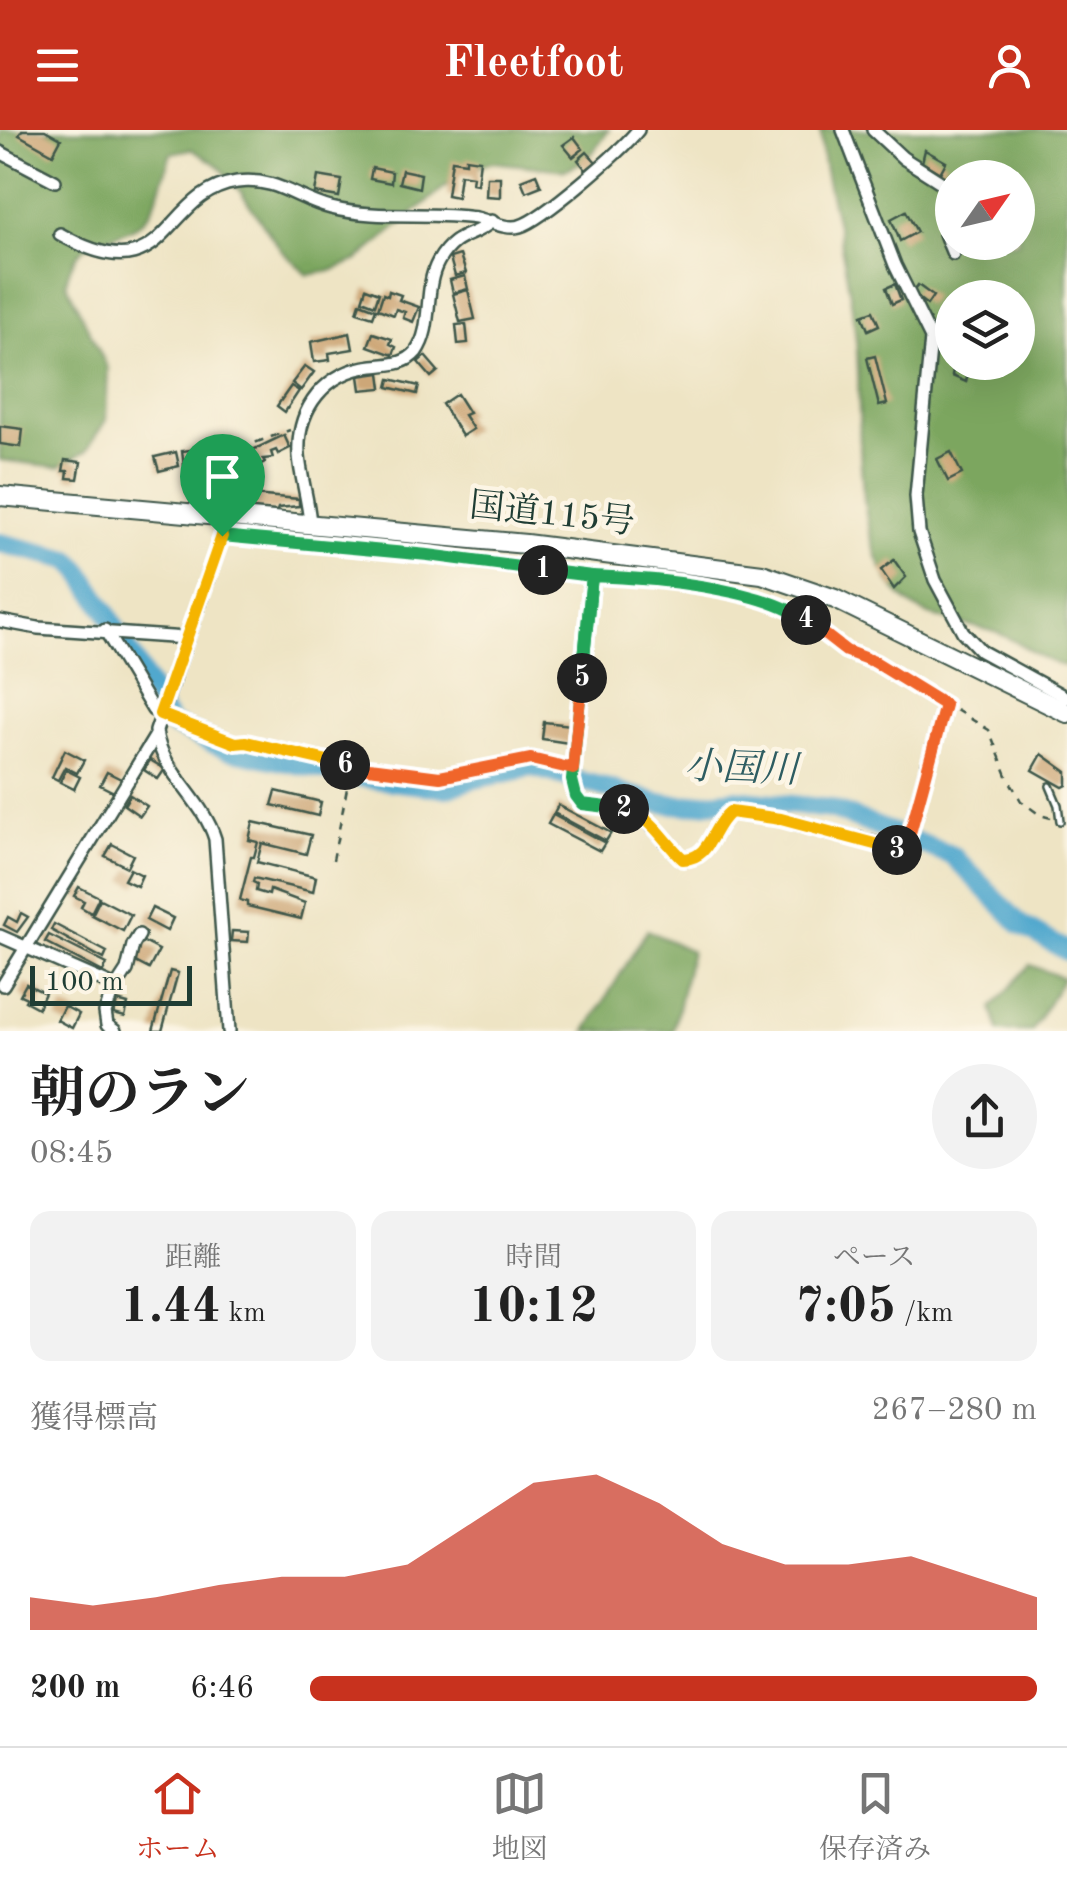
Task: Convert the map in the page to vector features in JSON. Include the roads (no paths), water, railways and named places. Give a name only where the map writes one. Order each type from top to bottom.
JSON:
[{"type":"highway","name":"国道115号","points":[[0,496],[223,527],[310,525],[526,544],[762,574],[835,599],[1067,713]]},
{"type":"street","points":[[60,234],[93,250],[135,252],[169,232],[200,196],[241,182],[279,184],[307,199],[347,211],[456,216],[512,228],[530,223],[638,130]]},
{"type":"street","points":[[843,130],[895,265],[931,338],[916,496],[920,532],[934,580],[963,632],[981,651],[1067,698]]},
{"type":"street","points":[[873,130],[903,158],[935,178]]},
{"type":"street","points":[[0,152],[55,180]]},
{"type":"street","points":[[310,525],[299,453],[301,432],[314,398],[330,380],[353,368],[397,364],[415,353],[438,262],[461,236],[492,222]]},
{"type":"street","points":[[3,985],[156,735],[223,527]]},
{"type":"street","points":[[592,576],[574,789],[582,804],[640,814],[683,859],[705,851],[719,821],[730,812],[781,819],[902,851],[945,705]]},
{"type":"street","points":[[0,621],[38,628],[186,638]]},
{"type":"street","points":[[104,630],[149,707],[235,743],[246,742],[352,766],[440,777],[531,759],[573,769]]},
{"type":"street","points":[[156,735],[162,752],[204,813],[215,839],[229,1031]]},
{"type":"street","points":[[115,1031],[104,1019],[114,986],[128,970],[132,945],[140,935]]},
{"type":"street","points":[[0,936],[114,986]]},
{"type":"lane","points":[[1050,786],[1060,821]]},
{"type":"waterway","name":"小国川","points":[[0,543],[70,560],[106,611],[170,724],[228,750],[359,777],[446,788],[532,767],[659,803],[685,805],[735,799],[831,809],[953,856],[1021,925],[1067,951]]}]
